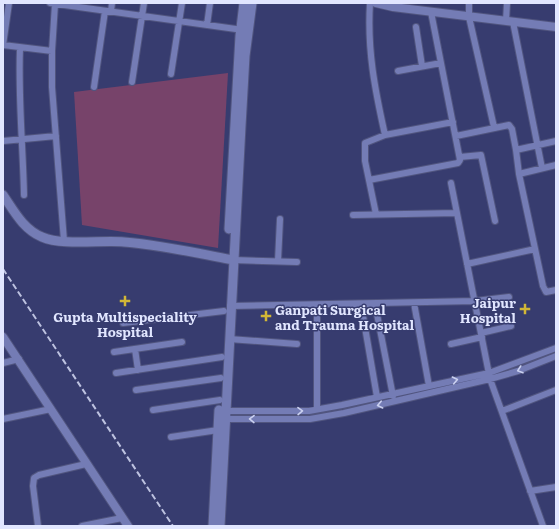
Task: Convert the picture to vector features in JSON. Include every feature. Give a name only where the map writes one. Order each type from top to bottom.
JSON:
[{"type":"main road","points":[[213,526],[218,430],[222,415],[220,400],[222,357],[227,309],[245,56],[244,3]]},
{"type":"main road","points":[[245,30],[252,3]]},
{"type":"main road","points":[[3,195],[21,222],[43,238],[64,241],[125,242],[230,259]]},
{"type":"main road","points":[[220,526],[222,415],[228,340],[227,309]]},
{"type":"street","points":[[9,3],[3,45],[52,51]]},
{"type":"street","points":[[64,241],[56,136],[52,51],[53,3],[72,4],[108,11],[245,30]]},
{"type":"street","points":[[94,87],[108,11],[112,3]]},
{"type":"street","points":[[132,82],[144,3]]},
{"type":"street","points":[[171,74],[182,3]]},
{"type":"street","points":[[207,25],[210,3]]},
{"type":"street","points":[[370,3],[368,26],[371,72],[385,136]]},
{"type":"street","points":[[376,3],[469,17],[556,27]]},
{"type":"street","points":[[469,3],[469,17],[494,127]]},
{"type":"street","points":[[507,3],[542,168]]},
{"type":"street","points":[[369,180],[458,163],[460,160],[432,12]]},
{"type":"street","points":[[416,27],[422,66]]},
{"type":"street","points":[[20,48],[19,71],[23,140],[24,196]]},
{"type":"street","points":[[398,71],[441,62]]},
{"type":"street","points":[[376,214],[365,161],[365,143],[385,136],[453,122]]},
{"type":"street","points":[[456,136],[494,127],[510,125],[544,290],[546,292],[556,290]]},
{"type":"street","points":[[3,141],[56,136]]},
{"type":"street","points":[[516,150],[556,141]]},
{"type":"street","points":[[460,157],[481,155],[495,221]]},
{"type":"street","points":[[519,174],[556,165]]},
{"type":"street","points":[[451,183],[490,376],[543,526]]},
{"type":"street","points":[[353,215],[457,213]]},
{"type":"street","points":[[278,261],[280,219]]},
{"type":"street","points":[[467,264],[535,249]]},
{"type":"street","points":[[230,259],[297,262]]},
{"type":"street","points":[[123,323],[227,309],[317,305],[475,302],[509,297]]},
{"type":"street","points":[[414,303],[429,386]]},
{"type":"street","points":[[361,304],[378,397]]},
{"type":"street","points":[[375,304],[394,401]]},
{"type":"street","points":[[317,305],[317,409]]},
{"type":"street","points":[[451,344],[511,326]]},
{"type":"street","points":[[3,337],[19,359],[86,464],[128,526]]},
{"type":"street","points":[[228,340],[296,344]]},
{"type":"street","points":[[114,352],[182,342]]},
{"type":"street","points":[[222,415],[310,419],[394,401],[490,376],[556,348]]},
{"type":"street","points":[[135,349],[138,370]]},
{"type":"street","points":[[222,415],[317,409],[429,386],[518,371],[556,356]]},
{"type":"street","points":[[116,373],[222,357]]},
{"type":"street","points":[[3,363],[19,359]]},
{"type":"street","points":[[136,390],[221,378]]},
{"type":"street","points":[[502,411],[556,390]]},
{"type":"street","points":[[153,410],[220,400]]},
{"type":"street","points":[[3,419],[51,409]]},
{"type":"street","points":[[171,437],[218,430]]},
{"type":"street","points":[[38,526],[33,486],[34,478],[39,475],[86,464]]},
{"type":"street","points":[[530,491],[556,487]]},
{"type":"street","points":[[82,526],[122,518]]},
{"type":"shaded area","points":[[228,73],[218,248],[82,225],[74,92]]},
{"type":"railway","points":[[3,269],[173,526]]},
{"type":"place","name":"Gupta Multispeciality Hospital","points":[[125,301]]},
{"type":"place","name":"Jaipur Hospital","points":[[525,309]]},
{"type":"place","name":"Ganpati Surgical and Trauma Hospital","points":[[266,316]]}]
